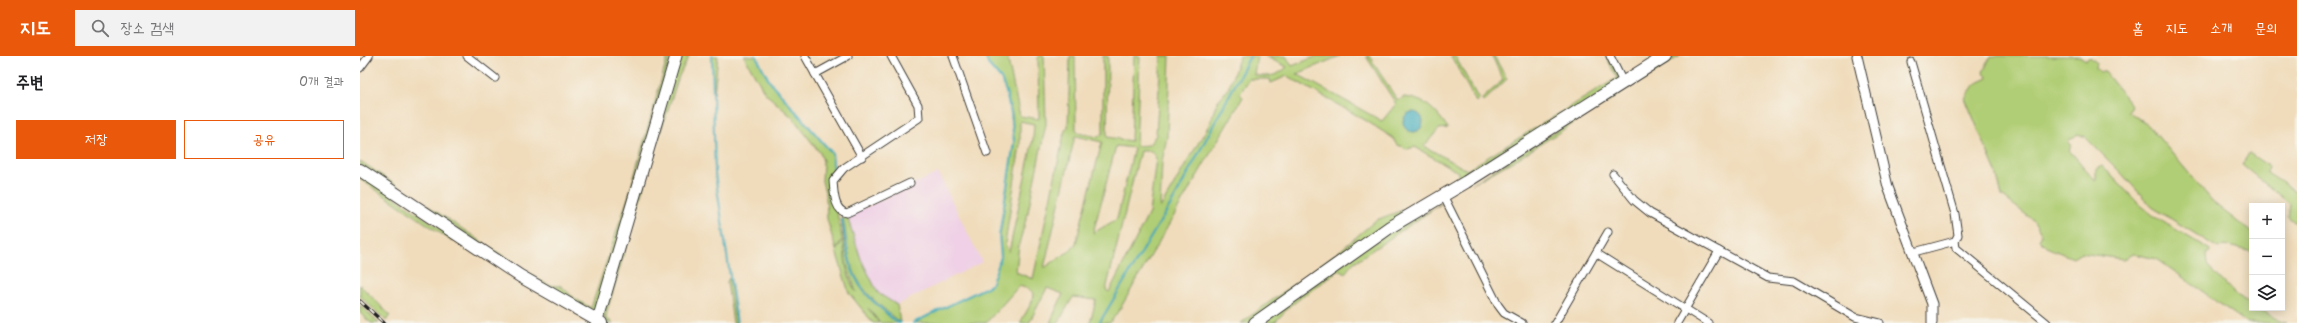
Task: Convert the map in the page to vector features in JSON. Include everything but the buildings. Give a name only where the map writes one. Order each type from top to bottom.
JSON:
[{"type":"main road","points":[[360,170],[520,276],[599,322],[676,56]]},
{"type":"main road","points":[[1255,323],[1390,227],[1665,56]]},
{"type":"street","points":[[360,68],[369,56]]},
{"type":"street","points":[[467,56],[494,78]]},
{"type":"street","points":[[805,56],[862,157]]},
{"type":"street","points":[[815,74],[848,56]]},
{"type":"street","points":[[891,56],[918,105],[919,118],[844,168],[833,181],[836,200],[842,212],[847,213],[910,183]]},
{"type":"street","points":[[953,56],[987,153]]},
{"type":"street","points":[[1610,56],[1623,82]]},
{"type":"street","points":[[1857,56],[1888,187],[1914,252],[1932,304],[1932,323]]},
{"type":"street","points":[[1911,62],[1955,214],[1958,235],[1955,241],[1956,248],[1963,256],[2047,323]]},
{"type":"street","points":[[1613,174],[1634,200],[1650,213],[1768,278],[1794,281],[1854,317],[1880,323]]},
{"type":"street","points":[[1443,195],[1498,305],[1504,314],[1522,323]]},
{"type":"street","points":[[1555,323],[1608,232]]},
{"type":"street","points":[[1914,252],[1955,241]]},
{"type":"street","points":[[1677,323],[1719,251]]},
{"type":"street","points":[[1596,253],[1708,323]]},
{"type":"shaded area","points":[[938,173],[982,262],[897,305],[878,293],[861,259],[847,216]]},
{"type":"green space","points":[[668,56],[671,56],[596,313],[546,287],[360,165],[360,161],[541,281],[548,285],[561,286],[574,298],[591,308],[628,198]]},
{"type":"green space","points":[[678,56],[689,56],[679,76],[653,154],[607,311],[606,318],[613,323],[606,323],[603,314]]},
{"type":"green space","points":[[713,56],[718,56],[714,94],[712,58]]},
{"type":"green space","points":[[744,56],[756,56],[770,82],[832,154],[834,172],[831,180],[842,239],[836,250],[827,219],[826,196],[822,181],[823,161],[820,153],[793,118],[765,93]]},
{"type":"green space","points":[[986,56],[1007,56],[1020,116],[1039,119],[1038,56],[1044,56],[1046,124],[1028,212],[1019,244],[1016,272],[1033,279],[1065,130],[1068,127],[1070,56],[1075,56],[1076,129],[1078,133],[1098,137],[1103,133],[1103,56],[1108,56],[1107,137],[1131,141],[1134,56],[1140,56],[1136,146],[1149,145],[1156,135],[1161,56],[1170,56],[1167,137],[1162,161],[1160,208],[1209,125],[1217,102],[1228,89],[1240,56],[1250,56],[1176,194],[1099,323],[1090,323],[1096,300],[1073,297],[1058,323],[1050,323],[1063,294],[1047,288],[1029,323],[1020,323],[1032,302],[1033,293],[1029,289],[1019,286],[986,323],[914,323],[991,285],[1001,257],[1000,236],[1014,142],[1012,114],[1006,91],[1001,79],[988,63]],"holes":[[[1020,121],[1034,124],[1033,139],[1009,252],[1005,244],[1020,145]],[[1075,136],[1102,142],[1076,243],[1071,250],[1044,268]],[[1116,146],[1134,148],[1117,219],[1093,233]],[[1140,151],[1151,151],[1156,158],[1149,213],[1109,292],[1106,290]]]},
{"type":"green space","points":[[1251,56],[1257,56],[1254,75],[1272,76],[1287,67],[1265,56],[1286,56],[1292,66],[1317,56],[1340,56],[1297,74],[1382,121],[1396,104],[1366,56],[1369,56],[1398,101],[1404,97],[1412,98],[1424,103],[1435,111],[1448,128],[1439,129],[1424,146],[1467,170],[1617,78],[1606,56],[1609,56],[1621,82],[1369,237],[1248,323],[1241,323],[1341,250],[1376,220],[1411,207],[1458,179],[1458,172],[1415,147],[1407,149],[1396,144],[1393,138],[1365,120],[1287,76],[1271,83],[1270,79],[1249,79],[1240,94],[1243,97],[1121,307],[1110,323],[1100,323],[1177,194]]},
{"type":"green space","points":[[1451,56],[1455,56],[1479,100],[1476,102]]},
{"type":"green space","points":[[1492,56],[1494,56],[1507,79],[1483,102],[1482,99],[1503,80]]},
{"type":"green space","points":[[1674,56],[1680,56],[1520,157],[1472,184]]},
{"type":"green space","points":[[1991,56],[2079,56],[2086,60],[2090,57],[2097,63],[2096,68],[2100,72],[2105,72],[2132,106],[2128,111],[2149,126],[2215,204],[2249,231],[2249,251],[2224,245],[2218,248],[2152,207],[2085,137],[2078,134],[2068,141],[2072,146],[2069,150],[2096,181],[2096,169],[2102,166],[2137,202],[2155,217],[2212,251],[2206,254],[2207,265],[2237,296],[2249,302],[2249,311],[2263,311],[2282,322],[2287,323],[2247,323],[2157,259],[2133,254],[2123,259],[2081,253],[2073,258],[2046,247],[2039,240],[2042,235],[2033,220],[2002,196],[1996,172],[1965,98],[1975,84],[1988,78],[1983,72]]},
{"type":"green space","points":[[2249,153],[2268,166],[2267,173],[2297,192],[2297,224],[2288,217],[2290,204],[2242,165]]},
{"type":"green space","points":[[360,174],[453,237],[452,241],[360,179]]},
{"type":"green space","points":[[1444,202],[1353,263],[1345,273],[1340,270],[1335,273],[1290,306],[1275,322],[1261,323],[1364,248]]},
{"type":"green space","points":[[847,216],[861,259],[878,293],[897,305],[900,322],[872,297],[857,278],[852,267],[847,245],[843,217]]},
{"type":"green space","points":[[841,218],[845,245],[851,269],[856,280],[871,300],[892,319],[899,323],[880,323],[868,308],[879,323],[873,323],[849,293],[836,251],[843,240],[845,260],[848,274],[856,292],[846,263]]},
{"type":"green space","points":[[729,278],[736,323],[733,323],[727,282]]},
{"type":"green space","points":[[360,285],[390,315],[386,321],[360,296]]},
{"type":"green space","points":[[360,305],[379,323],[371,323],[360,313]]},
{"type":"water","points":[[1409,112],[1417,112],[1423,118],[1423,126],[1417,132],[1409,132],[1403,126],[1403,118]]},
{"type":"waterway","points":[[712,56],[715,174],[737,323]]},
{"type":"waterway","points":[[756,56],[770,82],[832,153],[834,172]]},
{"type":"waterway","points":[[913,323],[991,285],[1001,257],[999,236],[1014,142],[1011,114],[1006,92],[1001,79],[988,64],[985,56]]},
{"type":"waterway","points":[[1099,323],[1177,194],[1250,56]]},
{"type":"waterway","points":[[842,218],[846,246],[856,280],[871,300],[893,319],[900,323]]},
{"type":"railway","points":[[360,301],[384,323]]}]
